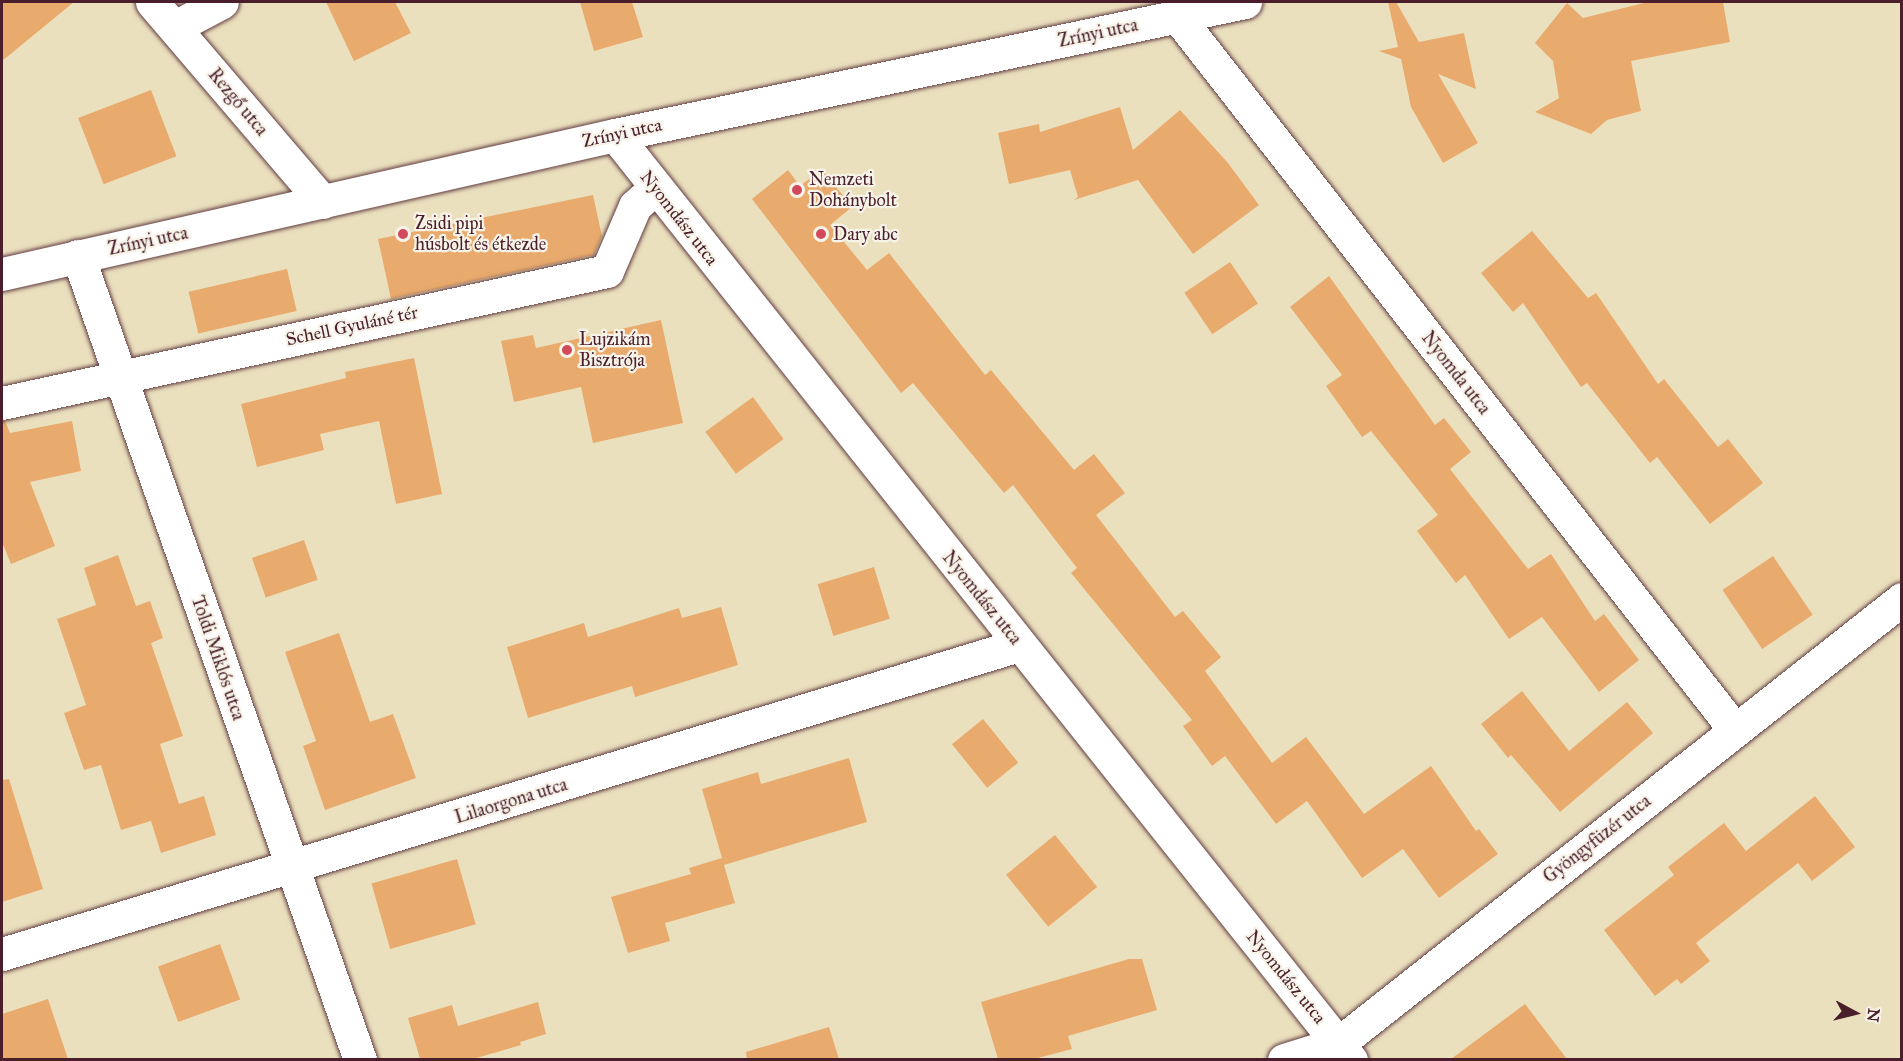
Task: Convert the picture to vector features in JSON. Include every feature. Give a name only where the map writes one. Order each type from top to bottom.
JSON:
[{"type":"street","name":"Rezgő utca","points":[[153,2],[324,202]]},
{"type":"street","points":[[175,27],[222,2]]},
{"type":"street","name":"Zrínyi utca","points":[[2,274],[615,135],[1245,2]]},
{"type":"street","name":"Nyomda utca","points":[[1177,16],[1735,730]]},
{"type":"street","name":"Nyomdász utca","points":[[615,135],[1019,645],[1345,1051]]},
{"type":"street","name":"Schell Gyuláné tér","points":[[2,404],[119,376],[607,271],[635,206],[655,188]]},
{"type":"street","name":"Toldi Miklós utca","points":[[78,256],[291,868],[360,1059]]},
{"type":"street","name":"Gyöngyfüzér utca","points":[[1284,1059],[1345,1051],[1735,730],[1902,599]]},
{"type":"street","name":"Lilaorgona utca","points":[[2,954],[1019,645]]},
{"type":"building","points":[[2,2],[74,2],[2,61]]},
{"type":"building","points":[[326,2],[395,2],[411,33],[354,61]]},
{"type":"building","points":[[580,2],[632,2],[643,37],[594,51]]},
{"type":"building","points":[[1388,2],[1396,2],[1419,42],[1464,33],[1476,89],[1438,74],[1478,143],[1443,163],[1411,107],[1401,59],[1379,51],[1398,47]]},
{"type":"building","points":[[1648,2],[1723,2],[1730,42],[1631,61],[1641,111],[1607,120],[1591,134],[1535,112],[1559,98],[1553,61],[1535,43],[1567,3],[1583,18]]},
{"type":"building","points":[[151,90],[176,156],[104,184],[78,118]]},
{"type":"building","points":[[1120,107],[1133,150],[1180,110],[1228,163],[1259,205],[1193,254],[1138,180],[1074,200],[1078,197],[1070,170],[1009,184],[998,133],[1039,124],[1040,132]]},
{"type":"building","points":[[822,169],[852,207],[830,225],[867,270],[889,253],[985,375],[991,370],[1074,470],[1094,454],[1125,493],[1096,515],[1175,617],[1183,611],[1221,657],[1205,671],[1272,763],[1306,737],[1364,814],[1431,766],[1476,831],[1479,829],[1498,854],[1439,898],[1403,849],[1362,878],[1307,801],[1276,824],[1225,756],[1212,766],[1183,726],[1192,720],[1071,573],[1077,568],[1013,485],[1004,493],[913,383],[901,393],[752,199],[788,170],[800,186]]},
{"type":"building","points":[[593,195],[602,236],[594,255],[391,299],[378,239]]},
{"type":"building","points":[[1532,231],[1588,298],[1596,293],[1658,384],[1664,379],[1718,447],[1728,439],[1763,483],[1710,524],[1657,457],[1650,463],[1587,383],[1581,387],[1523,303],[1513,312],[1481,273]]},
{"type":"building","points":[[1230,262],[1258,303],[1212,334],[1184,293]]},
{"type":"building","points":[[287,269],[297,311],[198,334],[189,292]]},
{"type":"building","points":[[1329,276],[1435,425],[1444,418],[1471,452],[1450,469],[1528,569],[1551,554],[1595,621],[1604,614],[1639,660],[1599,692],[1542,617],[1509,639],[1465,575],[1456,583],[1417,531],[1438,515],[1371,431],[1362,437],[1326,386],[1342,375],[1290,307]]},
{"type":"building","points":[[661,320],[683,423],[593,443],[581,387],[514,402],[501,341],[533,335],[536,348]]},
{"type":"building","points":[[414,358],[442,494],[396,504],[379,421],[320,434],[324,450],[257,467],[241,404],[346,378],[345,372]]},
{"type":"building","points":[[753,397],[784,439],[736,474],[705,432]]},
{"type":"building","points":[[2,421],[5,421],[10,433],[72,421],[81,471],[30,482],[55,546],[11,564],[2,542]]},
{"type":"building","points":[[304,540],[318,580],[266,598],[252,558]]},
{"type":"building","points":[[118,555],[136,606],[150,601],[163,638],[151,643],[183,736],[160,744],[179,804],[204,796],[216,835],[161,853],[151,821],[121,830],[101,765],[84,770],[64,713],[86,705],[57,619],[96,605],[84,568]]},
{"type":"building","points":[[1773,556],[1813,615],[1762,649],[1722,590]]},
{"type":"building","points":[[874,567],[890,619],[833,636],[818,584]]},
{"type":"building","points":[[721,607],[738,665],[635,697],[632,686],[528,718],[507,647],[584,623],[588,637],[679,608],[682,618]]},
{"type":"building","points":[[339,633],[370,722],[393,714],[416,778],[325,810],[303,746],[316,741],[285,652]]},
{"type":"building","points":[[1522,691],[1569,751],[1627,702],[1653,733],[1560,812],[1511,755],[1508,758],[1481,724]]},
{"type":"building","points":[[983,719],[1018,763],[987,788],[952,744]]},
{"type":"building","points":[[849,758],[867,822],[724,865],[735,903],[665,923],[670,941],[628,953],[611,897],[691,874],[689,868],[722,858],[702,789],[758,772],[761,784]]},
{"type":"building","points":[[9,779],[43,889],[2,902],[2,780]]},
{"type":"building","points":[[1815,796],[1855,847],[1812,881],[1798,863],[1696,943],[1710,961],[1681,984],[1677,979],[1655,996],[1604,930],[1674,875],[1668,867],[1724,823],[1746,851]]},
{"type":"building","points":[[1055,835],[1097,887],[1048,927],[1006,875]]},
{"type":"building","points":[[457,859],[476,924],[390,949],[371,884]]},
{"type":"building","points":[[220,944],[240,999],[178,1022],[158,967]]},
{"type":"building","points":[[1129,959],[1142,959],[1157,1010],[1068,1036],[1072,1049],[1034,1059],[998,1059],[981,1002]]},
{"type":"building","points":[[48,999],[68,1059],[2,1059],[2,1014]]},
{"type":"building","points":[[538,1002],[546,1034],[520,1042],[521,1045],[473,1059],[420,1059],[408,1018],[452,1005],[458,1026]]},
{"type":"building","points":[[1525,1004],[1567,1059],[1451,1059]]},
{"type":"building","points":[[829,1027],[839,1059],[747,1059],[746,1052]]},
{"type":"place","name":"Nemzeti Dohánybolt","points":[[797,190]]},
{"type":"place","name":"Zsidi pipi húsbolt és étkezde","points":[[403,234]]},
{"type":"place","name":"Dary abc","points":[[821,234]]},
{"type":"place","name":"Lujzikám Bisztrója","points":[[567,350]]}]
